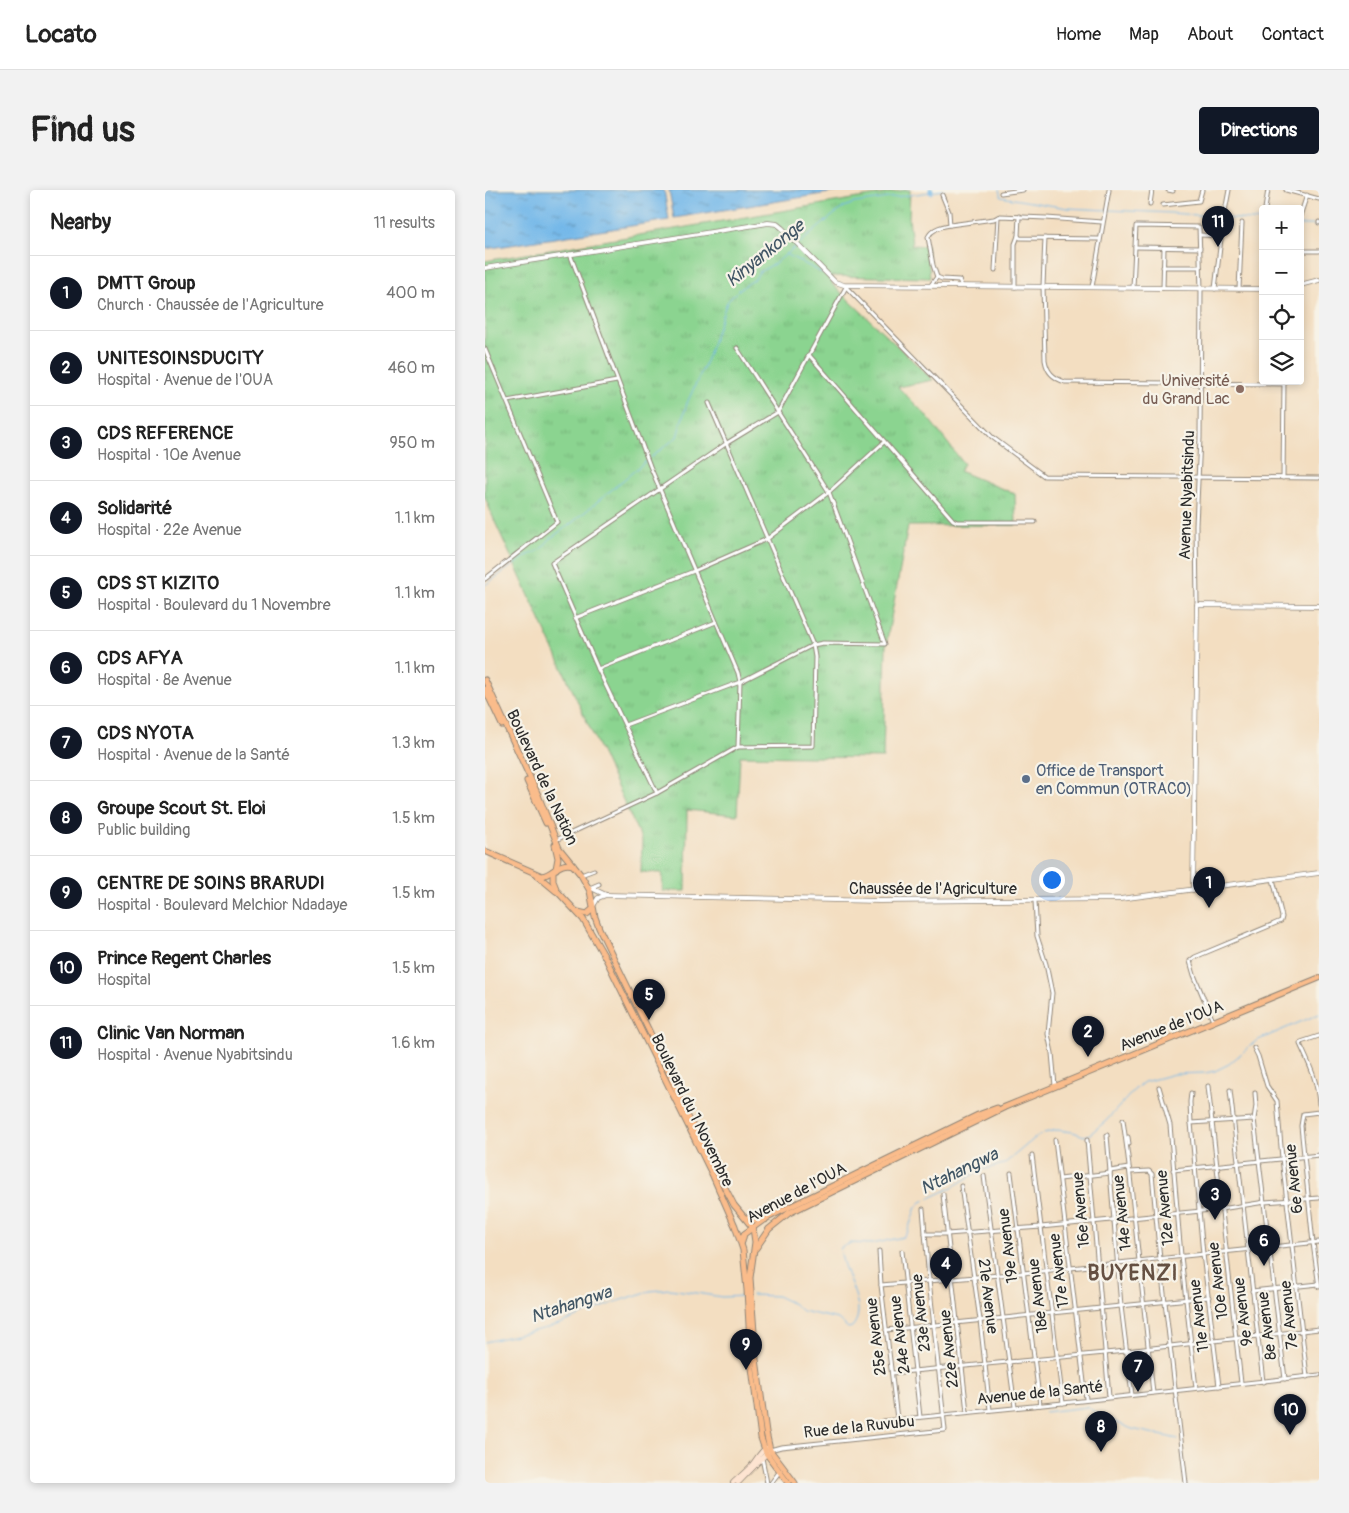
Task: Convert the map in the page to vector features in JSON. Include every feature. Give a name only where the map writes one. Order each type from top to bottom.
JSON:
[{"type":"main road","name":"Boulevard de la Nation","points":[[485,680],[538,795],[556,842],[558,858],[555,870]]},
{"type":"main road","name":"Boulevard de la Nation","points":[[485,689],[556,842],[573,865]]},
{"type":"main road","name":"Boulevard du 1 Novembre","points":[[485,851],[534,873],[557,891],[583,919],[606,959],[709,1161],[734,1205],[753,1228],[755,1242],[750,1269],[749,1290]]},
{"type":"main road","name":"Boulevard de la Nation","points":[[555,870],[563,864],[573,865]]},
{"type":"main road","name":"Boulevard du 1 Novembre","points":[[573,865],[589,886],[599,928],[668,1070],[709,1161],[742,1247],[749,1290],[768,1451]]},
{"type":"main road","points":[[534,873],[545,876],[555,870]]},
{"type":"main road","points":[[555,870],[553,881],[557,891]]},
{"type":"main road","points":[[575,910],[584,914],[593,908]]},
{"type":"main road","name":"Avenue de l'OUA","points":[[753,1252],[769,1229],[789,1213],[979,1117],[991,1109],[1005,1107],[1319,978]]},
{"type":"main road","points":[[634,1016],[641,1013]]},
{"type":"main road","name":"Avenue de l'OUA","points":[[742,1247],[744,1234],[765,1220],[979,1117]]},
{"type":"main road","points":[[743,1217],[765,1220]]},
{"type":"main road","points":[[742,1247],[747,1254],[753,1252]]},
{"type":"main road","points":[[768,1451],[783,1466],[795,1483]]},
{"type":"main road","points":[[768,1451],[779,1472],[788,1483]]},
{"type":"main road","points":[[733,1483],[768,1451]]},
{"type":"main road","points":[[738,1483],[768,1451]]},
{"type":"street","points":[[1001,193],[1023,190]]},
{"type":"street","points":[[1092,287],[1109,190]]},
{"type":"street","points":[[1150,204],[1152,190]]},
{"type":"street","points":[[1163,205],[1200,201],[1202,190]]},
{"type":"street","points":[[1215,289],[1229,190]]},
{"type":"street","points":[[1266,205],[1268,190]]},
{"type":"street","points":[[1286,190],[1319,199]]},
{"type":"street","points":[[942,195],[949,212],[950,225]]},
{"type":"street","points":[[1304,205],[1307,195]]},
{"type":"street","points":[[937,277],[928,237],[930,233],[938,228],[998,217],[1019,216],[1102,222]]},
{"type":"street","points":[[1015,287],[1015,244],[1018,236],[1019,216]]},
{"type":"street","points":[[995,270],[998,217]]},
{"type":"street","points":[[485,268],[768,223],[777,224],[782,228],[835,282],[845,286],[931,285],[1259,289]]},
{"type":"street","points":[[1239,289],[1242,223]]},
{"type":"street","points":[[1133,288],[1137,226],[1198,226],[1200,228],[1200,235],[1222,236]]},
{"type":"street","name":"Avenue Nyabitsindu","points":[[1193,890],[1197,605],[1196,525],[1201,384],[1200,235]]},
{"type":"street","points":[[1018,236],[1020,238],[1100,239]]},
{"type":"street","points":[[1045,238],[1043,286],[1045,360],[1047,370],[1055,378],[1065,382],[1259,383]]},
{"type":"street","points":[[1135,247],[1200,248]]},
{"type":"street","points":[[1163,288],[1164,248]]},
{"type":"street","points":[[1304,251],[1319,251]]},
{"type":"street","points":[[571,254],[617,381],[660,489],[738,673],[740,682],[738,746]]},
{"type":"street","points":[[1163,267],[1200,267]]},
{"type":"street","points":[[931,285],[937,277]]},
{"type":"street","points":[[937,277],[959,280],[962,286]]},
{"type":"street","points":[[1304,284],[1319,280]]},
{"type":"street","points":[[657,793],[598,669],[552,563],[727,443],[778,412],[845,286]]},
{"type":"street","points":[[845,286],[992,437],[1044,476],[1319,478]]},
{"type":"street","points":[[625,726],[740,682],[813,645],[823,643],[885,644],[829,492],[737,348]]},
{"type":"street","points":[[485,349],[557,522],[485,578]]},
{"type":"street","points":[[809,355],[955,522],[1035,522]]},
{"type":"street","points":[[507,401],[617,381]]},
{"type":"street","points":[[1283,478],[1284,385]]},
{"type":"street","points":[[556,842],[657,793],[738,746],[813,746],[815,657],[813,645],[709,403]]},
{"type":"street","points":[[575,618],[695,571],[767,539],[829,492],[885,442]]},
{"type":"street","points":[[1197,605],[1319,606]]},
{"type":"street","points":[[598,669],[716,622]]},
{"type":"street","points":[[581,874],[593,870]]},
{"type":"street","name":"Chaussée de l'Agriculture","points":[[589,886],[605,895],[879,901],[1035,901],[1120,899],[1319,873]]},
{"type":"street","points":[[1213,1021],[1190,961],[1195,957],[1281,921],[1282,917],[1273,879]]},
{"type":"street","points":[[589,886],[599,884]]},
{"type":"street","points":[[593,908],[598,898],[605,895]]},
{"type":"street","points":[[1035,901],[1037,936],[1046,964],[1052,993],[1048,1034],[1055,1086]]},
{"type":"street","points":[[1319,1036],[1300,1044],[1307,1056],[1317,1083],[1319,1104]]},
{"type":"street","name":"7e Avenue","points":[[1254,1048],[1267,1086],[1277,1101],[1307,1377]]},
{"type":"street","name":"10e Avenue","points":[[1208,1086],[1241,1384]]},
{"type":"street","name":"12e Avenue","points":[[1159,1087],[1170,1125],[1181,1256],[1196,1388]]},
{"type":"street","name":"9e Avenue","points":[[1230,1090],[1263,1382]]},
{"type":"street","name":"11e Avenue","points":[[1191,1093],[1191,1123],[1203,1254],[1219,1386]]},
{"type":"street","name":"8e Avenue","points":[[1255,1093],[1254,1120],[1285,1379]]},
{"type":"street","name":"6e Avenue","points":[[1319,1112],[1303,1114],[1301,1126],[1319,1285]]},
{"type":"street","points":[[1191,1123],[1233,1119],[1254,1120]]},
{"type":"street","name":"14e Avenue","points":[[1123,1120],[1131,1171],[1134,1218],[1153,1393]]},
{"type":"street","points":[[1107,1135],[1121,1306],[1132,1395]]},
{"type":"street","points":[[1128,1137],[1131,1171]]},
{"type":"street","name":"17e Avenue","points":[[1055,1140],[1086,1400]]},
{"type":"street","name":"16e Avenue","points":[[1087,1140],[1109,1397]]},
{"type":"street","name":"18e Avenue","points":[[1032,1155],[1063,1403]]},
{"type":"street","points":[[1173,1170],[1319,1155]]},
{"type":"street","points":[[1060,1179],[1110,1172],[1149,1171],[1152,1174],[1155,1215],[1187,1483]]},
{"type":"street","name":"19e Avenue","points":[[1011,1173],[1040,1406]]},
{"type":"street","points":[[984,1176],[999,1274],[1015,1408]]},
{"type":"street","name":"21e Avenue","points":[[961,1186],[969,1233],[990,1410]]},
{"type":"street","name":"22e Avenue","points":[[943,1194],[967,1412]]},
{"type":"street","points":[[925,1234],[969,1233],[1041,1227],[1199,1211],[1265,1202],[1288,1202],[1319,1198]]},
{"type":"street","name":"23e Avenue","points":[[923,1209],[929,1280],[945,1414],[945,1430]]},
{"type":"street","points":[[881,1285],[1023,1273],[1319,1242]]},
{"type":"street","name":"24e Avenue","points":[[902,1250],[920,1417]]},
{"type":"street","name":"25e Avenue","points":[[879,1252],[881,1285],[897,1419]]},
{"type":"street","points":[[1252,1291],[1319,1285]]},
{"type":"street","points":[[886,1330],[1209,1297]]},
{"type":"street","points":[[892,1374],[1126,1351],[1319,1329]]},
{"type":"street","name":"Avenue de la Santé","points":[[883,1421],[1040,1406],[1319,1375]]},
{"type":"street","name":"Rue de la Ruvubu","points":[[768,1451],[945,1430]]},
{"type":"street","points":[[767,1483],[768,1451]]},
{"type":"street","points":[[771,1483],[783,1466]]},
{"type":"green space","points":[[910,190],[909,218],[912,245],[927,246],[930,278],[832,276],[832,284],[933,380],[898,387],[925,414],[964,464],[959,471],[1015,494],[1016,525],[908,526],[886,645],[883,758],[740,756],[737,815],[687,810],[686,891],[663,891],[662,873],[641,872],[642,841],[485,497],[485,261]]},
{"type":"water","points":[[485,190],[664,190],[669,220],[485,249]]},
{"type":"water","points":[[669,190],[847,190],[674,218]]},
{"type":"waterway","name":"Kinyankonge","points":[[800,243],[844,207],[855,203],[944,190]]},
{"type":"waterway","points":[[999,190],[1001,197],[1067,208],[1222,217]]},
{"type":"waterway","points":[[1226,218],[1259,221]]},
{"type":"waterway","points":[[1304,225],[1319,227]]},
{"type":"waterway","name":"Kinyankonge","points":[[650,458],[677,437],[687,403],[705,364],[727,302],[737,291],[755,279],[759,272],[774,264],[797,246]]},
{"type":"waterway","points":[[786,254],[824,274]]},
{"type":"waterway","name":"Kinyankonge","points":[[485,585],[526,556],[540,550],[551,538],[646,461]]},
{"type":"waterway","name":"Ntahangwa","points":[[752,1295],[777,1296],[794,1304],[802,1311],[838,1319],[848,1328],[852,1327],[858,1314],[857,1300],[840,1248],[851,1243],[872,1244],[903,1237],[907,1233],[916,1207],[921,1202],[949,1189],[981,1170],[1004,1164],[1035,1138],[1044,1133],[1057,1130],[1073,1132],[1084,1136],[1090,1134],[1106,1121],[1136,1088],[1144,1082],[1174,1074],[1215,1071],[1229,1064],[1256,1041],[1319,1014]]},
{"type":"waterway","name":"Ntahangwa","points":[[485,1342],[551,1327],[650,1291],[670,1289],[722,1297],[746,1296]]},
{"type":"waterway","points":[[1044,1412],[1087,1407],[1106,1418],[1132,1429],[1178,1439]]},
{"type":"place","name":"Clinic Van Norman","points":[[1218,247]]},
{"type":"place","name":"Université du Grand Lac","points":[[1240,389]]},
{"type":"place","name":"Office de Transport en Commun (OTRACO)","points":[[1026,779]]},
{"type":"place","name":"DMTT Group","points":[[1209,908]]},
{"type":"place","name":"CDS ST KIZITO","points":[[649,1020]]},
{"type":"place","name":"UNITESOINSDUCITY","points":[[1088,1057]]},
{"type":"place","name":"CDS REFERENCE","points":[[1215,1220]]},
{"type":"place","name":"CDS AFYA","points":[[1264,1266]]},
{"type":"place","name":"Solidarité","points":[[946,1289]]},
{"type":"place","name":"CENTRE DE SOINS BRARUDI","points":[[746,1370]]},
{"type":"place","name":"CDS NYOTA","points":[[1138,1392]]},
{"type":"place","name":"Prince Regent Charles","points":[[1290,1435]]},
{"type":"place","name":"Groupe Scout St. Eloi","points":[[1101,1452]]},
{"type":"district","name":"BUYENZI","points":[[1133,1273]]}]
